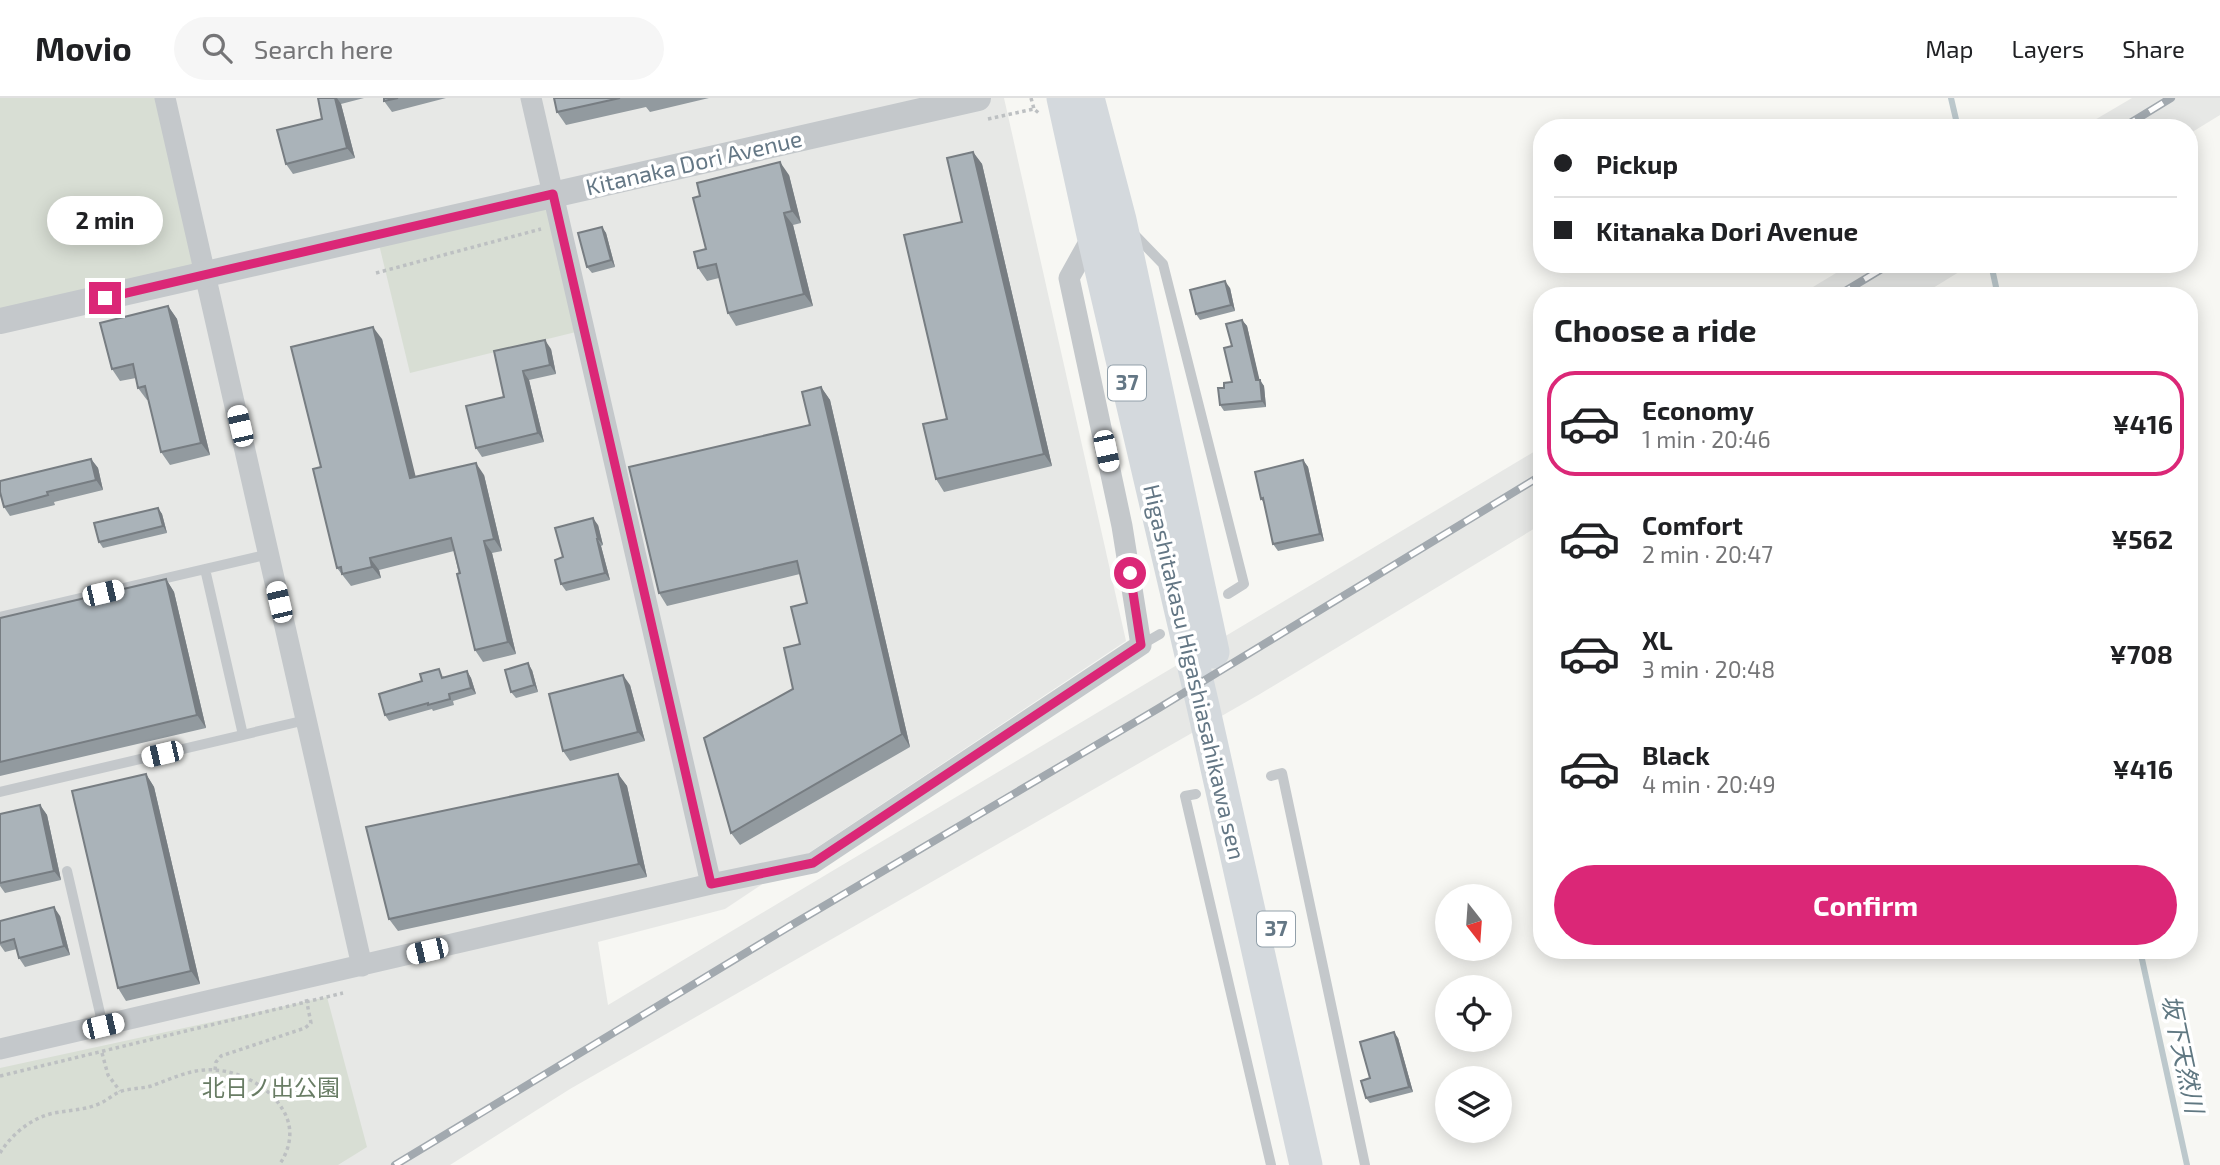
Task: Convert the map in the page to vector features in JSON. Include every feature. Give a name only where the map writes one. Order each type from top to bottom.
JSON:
[{"type":"main road","name":"Higashitakasu Higashiasahikawa sen","points":[[1088,98],[1106,228],[1204,662],[1329,1165]]},
{"type":"main road","name":"Higashitakasu Higashiasahikawa sen","points":[[1048,104],[1106,228]]},
{"type":"main road","name":"Higashitakasu Higashiasahikawa sen","points":[[1213,699],[1306,1165]]},
{"type":"street","points":[[165,98],[362,966]]},
{"type":"street","points":[[531,98],[711,884]]},
{"type":"street","name":"Kitanaka Dori Avenue","points":[[0,321],[978,98]]},
{"type":"street","points":[[0,1049],[711,884],[813,863],[1151,640],[1122,526],[1069,278],[1106,228]]},
{"type":"lane","points":[[1106,228],[1163,264],[1244,584],[1228,594]]},
{"type":"lane","points":[[0,617],[269,554]]},
{"type":"lane","points":[[205,569],[243,735]]},
{"type":"lane","points":[[0,792],[306,720]]},
{"type":"lane","points":[[1271,776],[1282,773],[1365,1165]]},
{"type":"lane","points":[[1196,794],[1185,796],[1271,1165]]},
{"type":"lane","points":[[67,871],[103,1026]]},
{"type":"path","points":[[1031,98],[1048,104]]},
{"type":"path","points":[[376,273],[560,224]]},
{"type":"path","points":[[215,1070],[215,1062],[221,1056],[305,1028],[311,1023],[302,979]]},
{"type":"path","points":[[0,1076],[344,992]]},
{"type":"path","points":[[102,1052],[108,1075],[120,1092]]},
{"type":"path","points":[[0,1153],[12,1137],[27,1124],[52,1114],[100,1104],[120,1092],[144,1088],[187,1073],[215,1070],[256,1081],[279,1103],[287,1116],[290,1130],[289,1146],[279,1165]]},
{"type":"shaded area","points":[[0,98],[1004,98],[1126,641],[725,909],[598,942],[608,1005],[1533,452],[1533,529],[1260,694],[570,1089],[450,1165],[0,1165]]},
{"type":"shaded area","points":[[2132,98],[2220,98],[2220,115],[2198,128],[2198,119],[2096,119]]},
{"type":"shaded area","points":[[1836,273],[1957,273],[1935,287],[1813,287]]},
{"type":"green space","points":[[0,98],[165,98],[205,275],[0,321]]},
{"type":"green space","points":[[553,194],[584,330],[410,373],[377,236]]},
{"type":"green space","name":"北日ノ出公園","points":[[327,997],[367,1147],[338,1165],[0,1165],[0,1068]]},
{"type":"building","points":[[318,98],[335,98],[347,148],[286,164],[277,130],[322,119]]},
{"type":"building","points":[[554,98],[620,98],[557,112]]},
{"type":"building","points":[[973,152],[1044,454],[936,479],[923,424],[947,419],[904,235],[962,222],[947,158]]},
{"type":"building","points":[[780,162],[792,211],[784,213],[804,294],[728,313],[716,264],[698,268],[694,252],[706,249],[693,198],[700,196],[697,183]]},
{"type":"building","points":[[602,227],[611,260],[587,267],[578,233]]},
{"type":"building","points":[[1225,281],[1231,305],[1196,314],[1190,290]]},
{"type":"building","points":[[168,306],[201,443],[161,452],[145,386],[138,388],[133,364],[112,369],[100,323]]},
{"type":"building","points":[[1242,320],[1256,380],[1260,380],[1262,401],[1220,405],[1218,388],[1224,388],[1224,383],[1232,382],[1224,348],[1232,346],[1226,324]]},
{"type":"building","points":[[373,327],[410,478],[476,463],[494,539],[484,541],[508,642],[475,650],[451,538],[370,558],[372,567],[342,574],[341,567],[337,568],[313,469],[321,467],[291,347]]},
{"type":"building","points":[[545,340],[550,365],[523,371],[538,433],[476,448],[466,406],[504,397],[494,351]]},
{"type":"building","points":[[821,387],[902,734],[731,833],[704,738],[793,689],[784,648],[800,644],[791,607],[807,603],[797,561],[659,593],[629,467],[810,425],[802,392]]},
{"type":"building","points":[[91,459],[96,480],[47,492],[48,495],[4,507],[0,481]]},
{"type":"building","points":[[1303,460],[1320,534],[1273,544],[1255,472]]},
{"type":"building","points":[[158,508],[163,526],[99,542],[94,523]]},
{"type":"building","points":[[593,518],[605,573],[561,584],[555,560],[563,557],[555,528]]},
{"type":"building","points":[[166,579],[197,715],[0,762],[0,618]]},
{"type":"building","points":[[528,663],[534,685],[511,692],[505,670]]},
{"type":"building","points":[[439,669],[442,678],[467,671],[471,688],[449,694],[450,699],[385,715],[379,694],[422,681],[420,674]]},
{"type":"building","points":[[623,675],[638,732],[563,751],[549,694]]},
{"type":"building","points":[[146,774],[191,971],[118,988],[72,791]]},
{"type":"building","points":[[618,774],[639,864],[389,919],[366,827]]},
{"type":"building","points":[[40,805],[54,871],[0,883],[0,814]]},
{"type":"building","points":[[54,907],[64,946],[19,958],[14,939],[0,943],[0,921]]},
{"type":"building","points":[[1394,1032],[1409,1087],[1366,1098],[1361,1081],[1370,1078],[1360,1042]]},
{"type":"waterway","name":"坂下天然川","points":[[1951,98],[1956,119]]},
{"type":"waterway","name":"坂下天然川","points":[[1993,273],[1996,287]]},
{"type":"waterway","name":"坂下天然川","points":[[2142,959],[2187,1165]]},
{"type":"railway","points":[[2137,119],[2171,98]]},
{"type":"railway","points":[[1852,287],[1875,273]]},
{"type":"railway","points":[[395,1165],[790,926],[1159,708],[1533,480]]},
{"type":"route","points":[[105,298],[553,194],[711,884],[813,863],[1141,645],[1130,573]]}]
